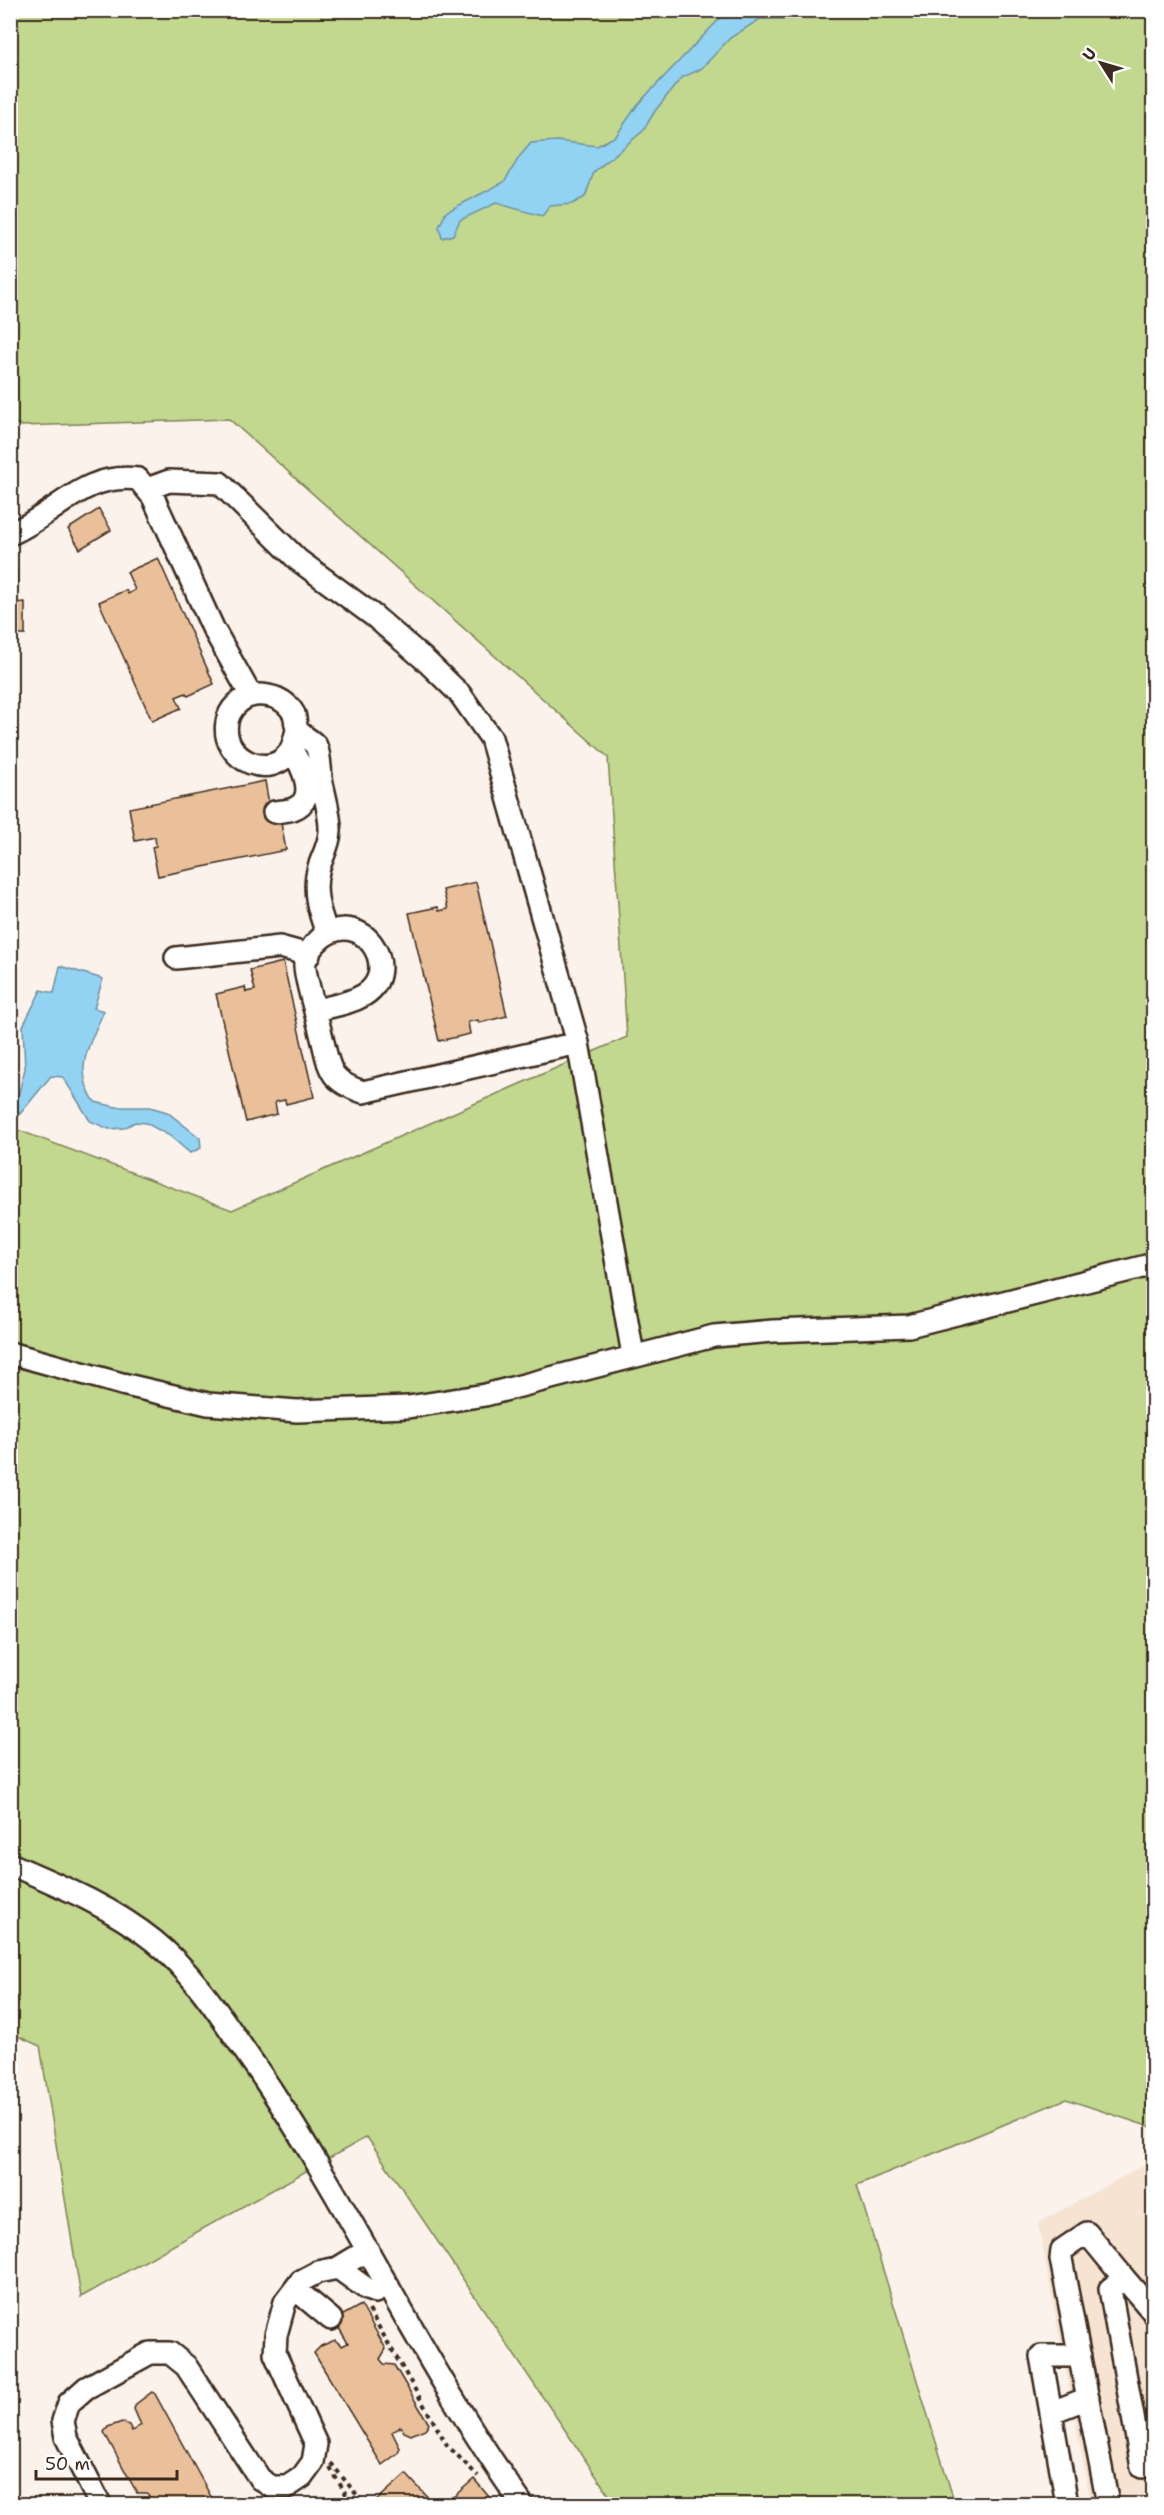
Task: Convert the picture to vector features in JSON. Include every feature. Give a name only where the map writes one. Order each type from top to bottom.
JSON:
[{"type":"street","points":[[10,534],[94,482],[120,477],[138,479],[153,497],[213,628],[251,696]]},
{"type":"street","points":[[147,489],[169,481],[220,483],[298,560],[374,616],[424,659],[460,694],[491,738],[579,1043],[633,1355]]},
{"type":"street","points":[[274,812],[295,809],[303,802],[308,786],[294,740],[294,714],[283,701],[267,694],[251,696],[236,705],[227,719],[226,736],[233,752],[246,763],[263,766],[279,761],[294,740]]},
{"type":"street","points":[[294,740],[316,747],[330,830],[328,846],[318,868],[316,886],[317,907],[327,933]]},
{"type":"street","points":[[316,1010],[349,1003],[366,994],[376,980],[381,966],[375,946],[365,935],[347,928],[327,933],[313,946],[305,964],[328,1064],[337,1081],[363,1092],[579,1043]]},
{"type":"street","points":[[176,958],[280,947],[309,955]]},
{"type":"street","points":[[10,1353],[122,1384],[208,1404],[297,1411],[408,1407],[486,1395],[633,1355],[714,1336],[773,1331],[909,1326],[1154,1264]]},
{"type":"street","points":[[10,1864],[89,1898],[118,1915],[154,1941],[185,1970],[278,2100],[368,2250],[439,2378],[487,2456],[522,2505]]},
{"type":"street","points":[[1108,2505],[1061,2259],[1062,2250],[1087,2233],[1154,2313]]},
{"type":"street","points":[[100,2505],[66,2437],[63,2421],[69,2403],[86,2388],[150,2353],[170,2353],[186,2366],[260,2479],[272,2487],[287,2487],[302,2477],[313,2462],[316,2444],[274,2354],[276,2335],[285,2302],[301,2281],[318,2272],[338,2268],[368,2250]]},
{"type":"street","points":[[338,2268],[367,2289],[375,2292],[388,2285]]},
{"type":"street","points":[[1124,2278],[1110,2289],[1142,2467],[1154,2465]]},
{"type":"street","points":[[295,2289],[331,2319]]},
{"type":"street","points":[[1067,2505],[1041,2356],[1080,2356]]},
{"type":"street","points":[[1052,2412],[1088,2398]]},
{"type":"path","points":[[363,2301],[447,2445],[484,2483]]},
{"type":"path","points":[[316,2444],[350,2499],[350,2505]]},
{"type":"path","points":[[316,2444],[364,2505]]},
{"type":"shaded area","points":[[1153,2160],[1153,2504],[1091,2504],[1038,2223]]},
{"type":"green space","points":[[11,11],[1153,11],[1153,2128],[1066,2099],[857,2185],[955,2504],[615,2504],[367,2137],[81,2297],[40,2046],[11,2033],[10,1127],[232,1210],[627,1037],[608,757],[229,419],[22,426],[11,421]]},
{"type":"water","points":[[727,11],[809,11],[806,15],[793,19],[760,19],[730,38],[701,69],[681,78],[655,111],[643,131],[594,172],[585,197],[572,204],[550,206],[542,216],[496,203],[460,220],[453,235],[442,238],[439,227],[446,212],[504,182],[531,143],[557,141],[597,146],[616,136],[638,104]]},
{"type":"water","points":[[60,966],[103,979],[94,1008],[104,1011],[89,1045],[84,1068],[88,1090],[95,1102],[116,1107],[150,1107],[167,1112],[200,1138],[201,1148],[190,1153],[170,1136],[146,1123],[135,1122],[124,1128],[109,1129],[90,1121],[63,1077],[51,1076],[20,1114],[14,1111],[25,1069],[23,1026],[41,990],[54,993]]},
{"type":"building","points":[[99,509],[111,530],[80,549],[68,529]]},
{"type":"building","points":[[158,558],[214,684],[188,696],[186,693],[176,697],[181,708],[152,721],[99,602],[126,590],[128,594],[135,590],[127,572]]},
{"type":"building","points":[[10,563],[16,563],[17,592],[13,592],[13,603],[25,602],[25,635],[10,635]]},
{"type":"building","points":[[265,781],[270,810],[267,810],[268,821],[280,818],[286,850],[158,876],[152,847],[156,846],[155,837],[135,841],[129,808]]},
{"type":"building","points":[[476,882],[507,1016],[479,1023],[478,1020],[468,1022],[470,1034],[439,1041],[409,913],[438,907],[439,911],[448,909],[443,890]]},
{"type":"building","points":[[283,962],[314,1097],[286,1104],[285,1100],[275,1102],[277,1114],[246,1122],[216,994],[245,987],[246,992],[255,990],[250,970]]},
{"type":"building","points":[[361,2305],[386,2349],[380,2359],[384,2364],[394,2365],[429,2424],[425,2429],[411,2435],[404,2432],[401,2426],[392,2432],[400,2448],[398,2453],[382,2465],[314,2353],[321,2346],[335,2340],[342,2346],[348,2343],[334,2320]]},
{"type":"building","points":[[152,2392],[215,2504],[145,2504],[151,2499],[147,2493],[137,2493],[104,2432],[108,2427],[122,2422],[129,2425],[132,2431],[141,2425],[134,2409],[136,2404]]},
{"type":"building","points":[[406,2474],[434,2504],[379,2504],[376,2501]]},
{"type":"building","points":[[474,2479],[495,2504],[455,2504],[451,2499]]}]
